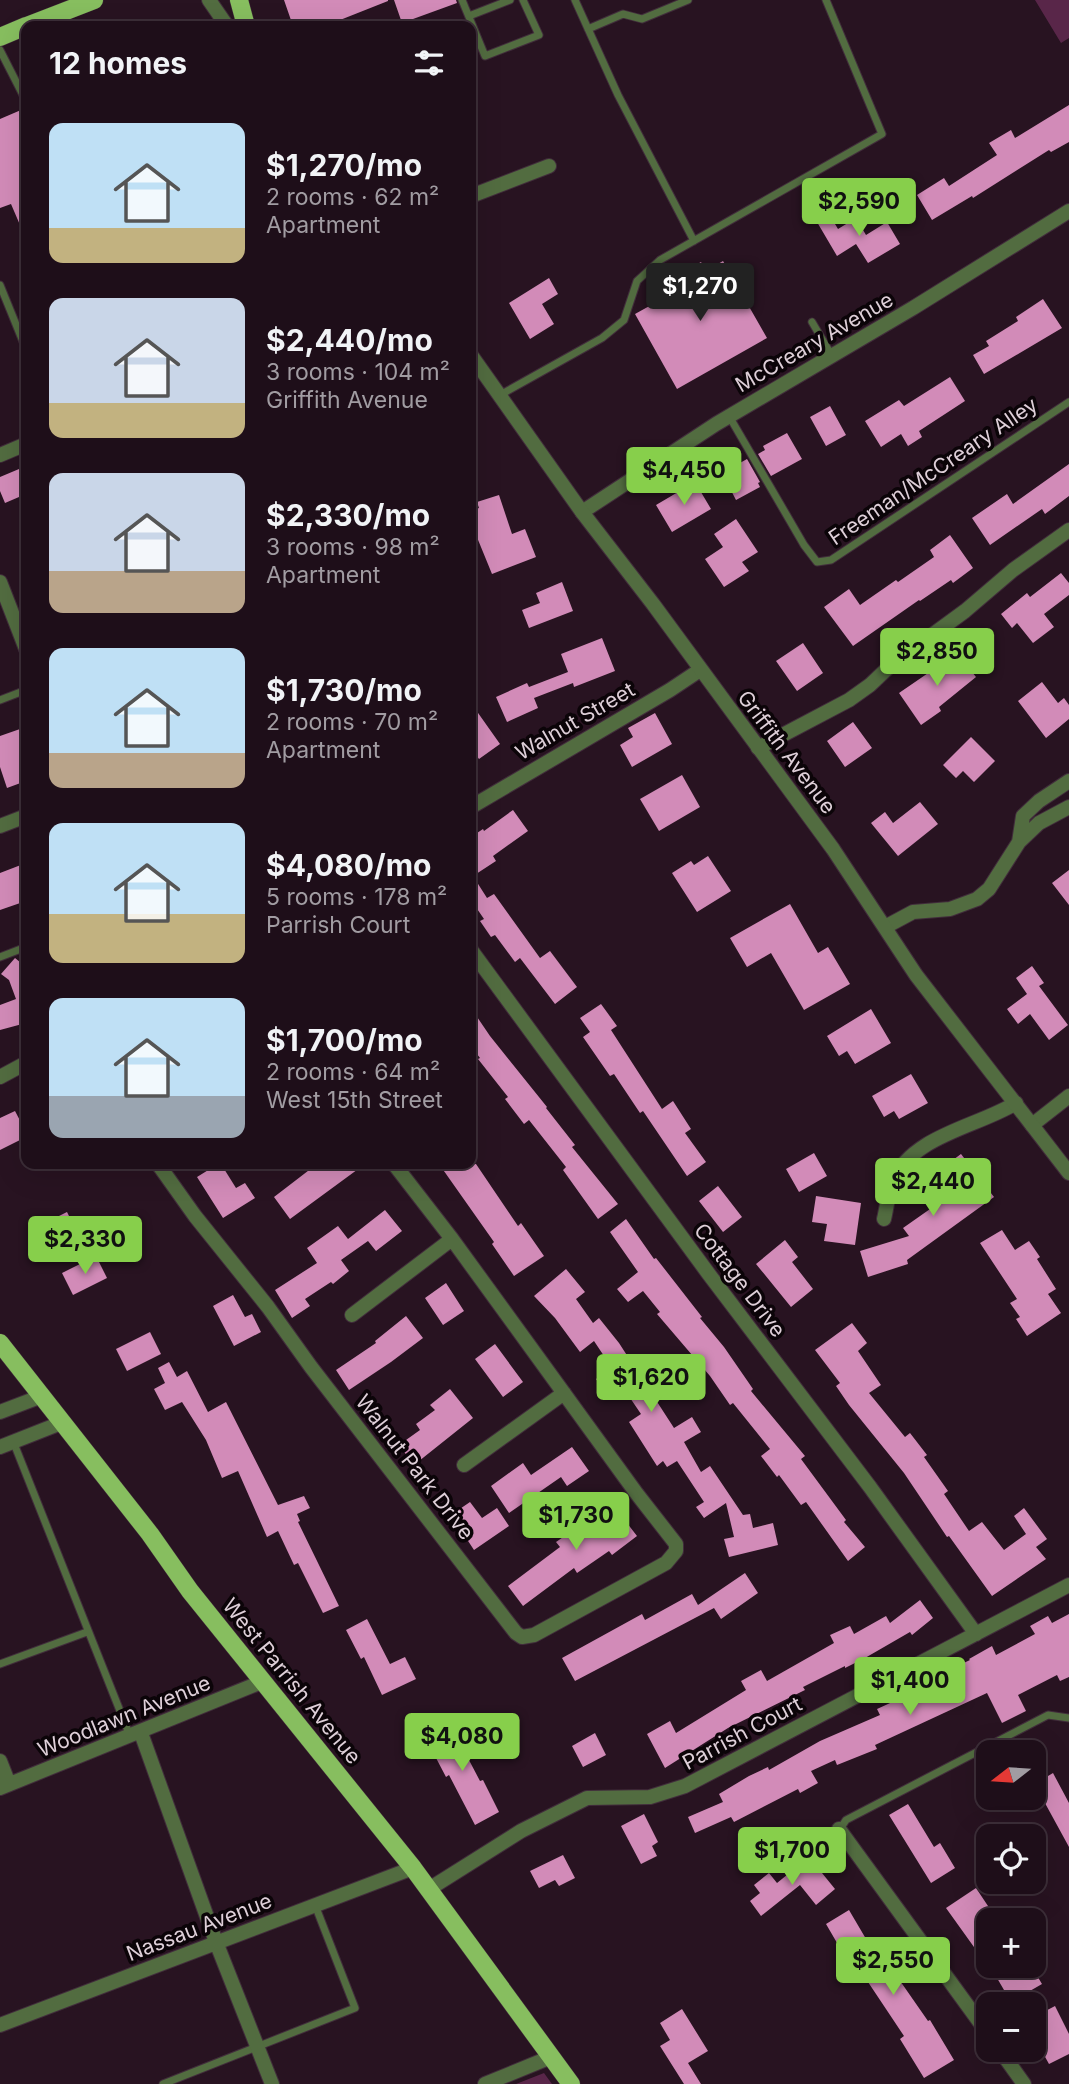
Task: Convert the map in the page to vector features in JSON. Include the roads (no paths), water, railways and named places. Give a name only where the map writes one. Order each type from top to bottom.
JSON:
[{"type":"main road","points":[[39,21],[94,0]]},
{"type":"main road","points":[[239,0],[245,21]]},
{"type":"main road","points":[[0,37],[21,28]]},
{"type":"main road","name":"West Parrish Avenue","points":[[0,1343],[150,1534],[190,1591],[429,1889],[571,2084]]},
{"type":"street","points":[[209,0],[224,21]]},
{"type":"street","points":[[476,194],[548,166]]},
{"type":"street","name":"McCreary Avenue","points":[[582,512],[729,416],[913,308],[1069,211]]},
{"type":"street","name":"Griffith Avenue","points":[[476,362],[582,512],[833,849],[916,975],[1069,1173]]},
{"type":"street","points":[[0,455],[21,446]]},
{"type":"street","points":[[758,748],[849,700],[965,611],[1013,569],[1069,530]]},
{"type":"street","points":[[0,582],[21,636]]},
{"type":"street","name":"Walnut Street","points":[[476,804],[700,670]]},
{"type":"street","points":[[1019,842],[1023,816],[1039,801],[1069,781]]},
{"type":"street","points":[[885,927],[913,912],[950,909],[977,899],[989,888],[1019,842],[1040,822],[1069,807]]},
{"type":"street","points":[[0,826],[21,818]]},
{"type":"street","name":"Cottage Drive","points":[[476,957],[976,1634]]},
{"type":"street","points":[[0,1077],[21,1066]]},
{"type":"street","points":[[1032,1125],[1069,1096]]},
{"type":"street","points":[[884,1219],[893,1180],[911,1155],[932,1140],[996,1115],[1016,1103]]},
{"type":"street","name":"Walnut Park Drive","points":[[162,1169],[516,1633],[522,1637],[534,1635],[666,1563],[673,1557],[676,1544],[636,1494],[398,1169]]},
{"type":"street","points":[[352,1315],[452,1240]]},
{"type":"street","points":[[464,1465],[564,1393]]},
{"type":"street","points":[[0,1412],[42,1396]]},
{"type":"street","points":[[7,1444],[61,1423]]},
{"type":"street","name":"Parrish Court","points":[[429,1889],[521,1831],[587,1798],[650,1797],[685,1786],[1069,1585]]},
{"type":"street","name":"Woodlawn Avenue","points":[[4,1786],[136,1735],[264,1681]]},
{"type":"street","points":[[136,1735],[272,2084]]},
{"type":"street","points":[[0,1761],[4,1786]]},
{"type":"street","points":[[839,1829],[976,2017]]},
{"type":"street","name":"Nassau Avenue","points":[[0,2025],[412,1868]]},
{"type":"street","points":[[485,2084],[551,2057]]},
{"type":"street","points":[[1008,2062],[1024,2084]]},
{"type":"lane","points":[[462,0],[470,21]]},
{"type":"lane","points":[[469,16],[510,0]]},
{"type":"lane","points":[[476,37],[485,56],[539,34],[523,0]]},
{"type":"lane","points":[[575,0],[618,95],[694,242]]},
{"type":"lane","points":[[588,29],[623,14],[642,19],[688,0]]},
{"type":"lane","points":[[500,395],[602,338],[624,320],[637,281],[660,260],[882,135],[826,0]]},
{"type":"lane","points":[[0,50],[21,91]]},
{"type":"lane","points":[[0,285],[21,337]]},
{"type":"lane","points":[[811,322],[832,356]]},
{"type":"lane","name":"Freeman/McCreary Alley","points":[[729,416],[804,545],[817,562],[831,560],[1069,402]]},
{"type":"lane","points":[[0,700],[21,692]]},
{"type":"lane","points":[[0,957],[21,949]]},
{"type":"lane","points":[[7,1444],[87,1632],[136,1735]]},
{"type":"lane","points":[[0,1664],[87,1632]]},
{"type":"lane","points":[[839,1829],[846,1821],[1048,1715],[1069,1718]]},
{"type":"lane","points":[[163,2084],[355,2008],[315,1905]]}]
